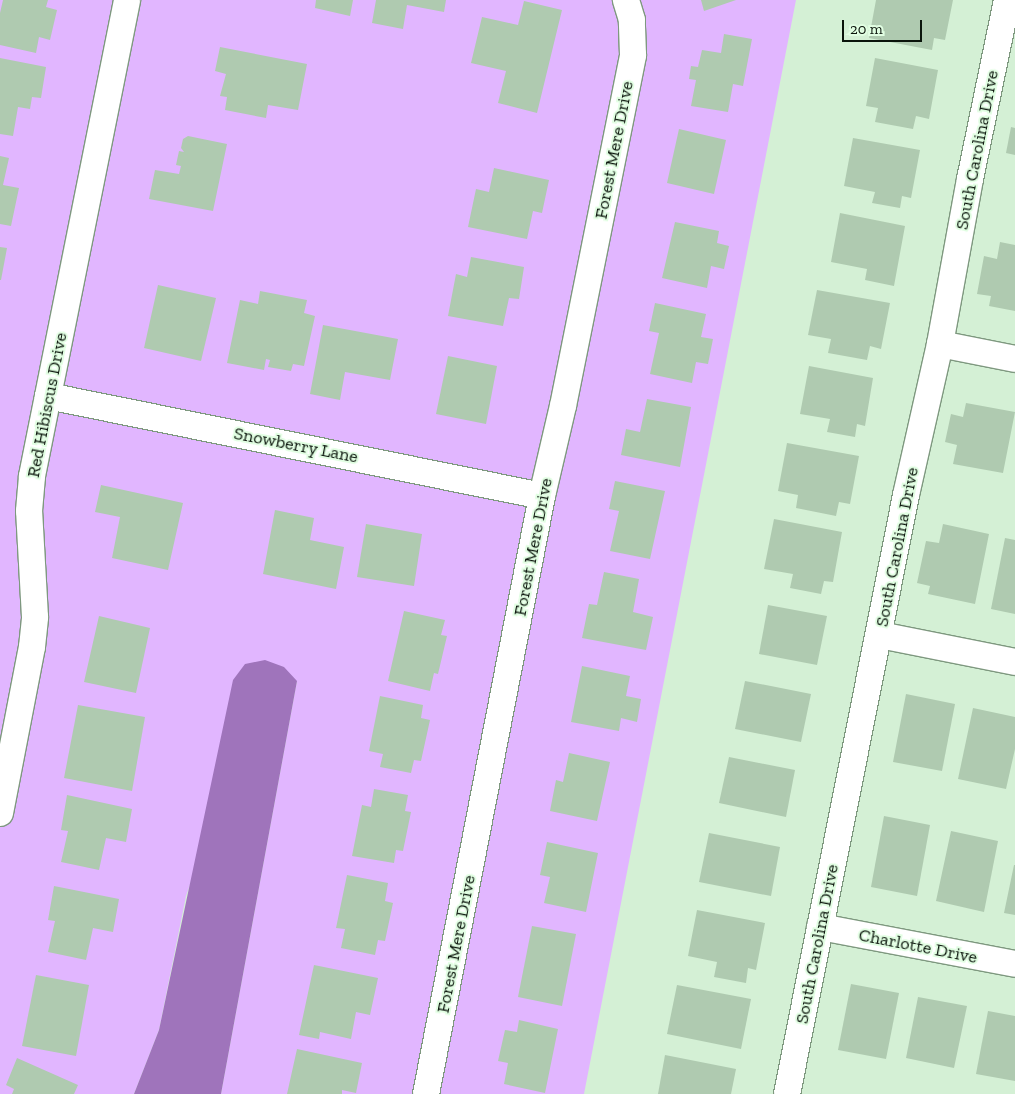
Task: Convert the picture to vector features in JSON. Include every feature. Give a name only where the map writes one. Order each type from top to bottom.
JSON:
[{"type":"street","name":"Red Hibiscus Drive","points":[[0,813],[32,647],[35,617],[29,511],[32,476],[127,0]]},
{"type":"street","name":"Forest Mere Drive","points":[[426,1094],[542,496],[563,406],[634,55],[632,20],[626,0]]},
{"type":"street","name":"South Carolina Drive","points":[[786,1094],[880,635],[906,495],[940,344],[970,179],[1006,54],[1007,0]]},
{"type":"street","points":[[940,344],[1015,359]]},
{"type":"street","name":"Snowberry Lane","points":[[48,396],[542,496]]},
{"type":"street","points":[[880,635],[1015,662]]},
{"type":"street","name":"Charlotte Drive","points":[[820,927],[1015,964]]},
{"type":"shaded area","points":[[0,0],[796,0],[584,1094],[221,1094],[297,681],[194,873],[186,896],[159,1030],[134,1094],[0,1094]]},
{"type":"shaded area","points":[[265,660],[284,667],[297,681],[221,1094],[134,1094],[159,1030],[233,680],[245,664]]},
{"type":"building","points":[[3,0],[48,0],[46,7],[57,10],[50,40],[39,37],[36,53],[0,45],[0,13]]},
{"type":"building","points":[[316,0],[353,0],[350,16],[315,8]]},
{"type":"building","points":[[376,0],[446,0],[444,12],[407,5],[403,29],[372,23]]},
{"type":"building","points":[[701,0],[736,0],[704,11]]},
{"type":"building","points":[[876,0],[953,0],[945,40],[934,38],[932,50],[869,38]]},
{"type":"building","points":[[524,1],[562,10],[537,113],[498,103],[506,71],[471,63],[482,17],[518,25]]},
{"type":"building","points":[[724,34],[752,39],[743,86],[733,84],[728,112],[691,106],[696,80],[689,79],[691,66],[698,67],[702,50],[721,53]]},
{"type":"building","points":[[220,47],[307,64],[298,110],[268,105],[266,118],[225,110],[227,97],[220,96],[226,74],[215,71]]},
{"type":"building","points":[[0,58],[46,67],[41,98],[32,97],[30,109],[18,107],[13,136],[0,134]]},
{"type":"building","points":[[875,58],[938,70],[929,119],[916,116],[913,129],[875,122],[878,108],[866,106]]},
{"type":"building","points":[[1011,127],[1015,128],[1015,155],[1006,153]]},
{"type":"building","points":[[679,129],[726,140],[714,194],[667,183]]},
{"type":"building","points":[[188,136],[227,144],[213,211],[149,199],[155,170],[179,174],[181,166],[176,165],[179,151],[184,152],[181,148],[183,139]]},
{"type":"building","points":[[853,138],[920,150],[911,198],[902,196],[900,208],[872,203],[875,192],[844,186]]},
{"type":"building","points":[[0,156],[9,158],[3,185],[19,188],[11,226],[0,224]]},
{"type":"building","points":[[494,168],[549,180],[542,213],[533,211],[527,239],[468,227],[476,189],[489,192]]},
{"type":"building","points":[[840,213],[905,226],[894,286],[865,280],[867,269],[831,262]]},
{"type":"building","points":[[675,222],[719,231],[717,243],[729,246],[724,269],[711,266],[707,288],[662,278]]},
{"type":"building","points":[[1000,242],[1015,245],[1015,311],[989,306],[991,296],[977,294],[984,256],[997,259]]},
{"type":"building","points":[[0,247],[7,248],[1,280],[0,280]]},
{"type":"building","points":[[471,257],[524,267],[519,299],[509,298],[503,326],[448,316],[456,274],[467,277]]},
{"type":"building","points":[[158,285],[216,298],[201,361],[144,348]]},
{"type":"building","points":[[817,290],[890,303],[881,349],[870,346],[867,360],[828,353],[831,339],[808,335]]},
{"type":"building","points":[[260,291],[307,300],[304,313],[315,316],[304,366],[293,364],[291,371],[268,367],[270,360],[266,359],[264,370],[227,363],[240,300],[258,304]]},
{"type":"building","points":[[655,303],[706,314],[701,337],[713,339],[708,364],[696,362],[692,383],[650,374],[659,333],[649,331]]},
{"type":"building","points":[[323,325],[398,339],[390,380],[345,372],[340,400],[310,394]]},
{"type":"building","points":[[448,356],[497,366],[486,424],[436,414]]},
{"type":"building","points":[[809,366],[873,378],[865,426],[857,424],[855,437],[827,432],[830,419],[800,414]]},
{"type":"building","points":[[647,399],[691,407],[680,467],[621,455],[626,429],[640,432]]},
{"type":"building","points":[[966,403],[1015,412],[1003,473],[953,464],[957,445],[945,442],[951,414],[963,417]]},
{"type":"building","points":[[787,443],[859,456],[850,504],[839,502],[836,516],[796,508],[798,495],[778,491]]},
{"type":"building","points":[[615,481],[665,491],[650,559],[610,551],[619,511],[609,509]]},
{"type":"building","points":[[101,485],[183,503],[168,570],[112,558],[120,517],[95,512]]},
{"type":"building","points":[[275,510],[314,518],[310,540],[344,547],[336,589],[263,574]]},
{"type":"building","points":[[774,519],[842,532],[833,582],[824,581],[821,594],[790,588],[793,574],[764,569]]},
{"type":"building","points":[[366,524],[422,534],[414,586],[357,577]]},
{"type":"building","points":[[943,524],[989,534],[975,604],[928,594],[930,586],[917,583],[926,541],[939,543]]},
{"type":"building","points":[[1005,538],[1015,540],[1015,614],[991,609]]},
{"type":"building","points":[[604,572],[639,579],[633,612],[653,617],[646,650],[582,638],[589,604],[597,605]]},
{"type":"building","points":[[768,605],[827,616],[817,665],[759,654]]},
{"type":"building","points":[[404,611],[445,620],[441,635],[447,636],[438,674],[434,673],[430,691],[388,681]]},
{"type":"building","points":[[99,616],[150,628],[136,693],[84,682]]},
{"type":"building","points":[[582,666],[630,676],[626,696],[641,699],[637,722],[621,718],[619,731],[571,722]]},
{"type":"building","points":[[745,681],[811,694],[801,742],[735,729]]},
{"type":"building","points":[[906,694],[955,704],[942,771],[893,762]]},
{"type":"building","points":[[380,696],[423,705],[421,718],[430,720],[421,761],[414,760],[411,773],[380,767],[383,754],[369,751]]},
{"type":"building","points":[[78,705],[145,717],[132,791],[64,778]]},
{"type":"building","points":[[973,708],[1015,717],[1015,749],[1006,789],[958,779]]},
{"type":"building","points":[[569,753],[610,762],[597,821],[550,811],[556,780],[563,782]]},
{"type":"building","points":[[729,757],[795,770],[786,817],[719,803]]},
{"type":"building","points":[[374,789],[408,795],[405,811],[411,812],[403,851],[396,850],[394,863],[352,856],[362,805],[371,807]]},
{"type":"building","points":[[67,795],[132,809],[126,842],[106,838],[99,870],[61,862],[68,831],[61,830]]},
{"type":"building","points":[[884,816],[930,825],[917,896],[871,887]]},
{"type":"building","points":[[951,831],[998,841],[984,912],[936,901]]},
{"type":"building","points":[[709,833],[780,847],[771,896],[699,882]]},
{"type":"building","points":[[547,842],[598,853],[586,912],[544,903],[550,877],[540,875]]},
{"type":"building","points":[[1015,865],[1015,915],[1004,913]]},
{"type":"building","points":[[347,875],[388,883],[385,901],[393,903],[385,941],[378,940],[375,955],[341,948],[345,929],[336,928]]},
{"type":"building","points":[[54,886],[119,899],[113,932],[93,928],[86,960],[48,952],[55,921],[48,920]]},
{"type":"building","points":[[697,910],[765,923],[756,970],[748,968],[746,983],[714,977],[717,962],[688,956]]},
{"type":"building","points":[[532,926],[576,934],[562,1006],[518,997]]},
{"type":"building","points":[[314,965],[378,978],[370,1015],[356,1012],[351,1039],[320,1032],[319,1039],[299,1035]]},
{"type":"building","points":[[36,975],[89,985],[76,1056],[22,1046]]},
{"type":"building","points":[[851,984],[899,993],[886,1059],[838,1050]]},
{"type":"building","points":[[677,985],[751,999],[741,1049],[667,1034]]},
{"type":"building","points":[[918,997],[967,1006],[954,1068],[906,1058]]},
{"type":"building","points":[[988,1011],[1015,1016],[1015,1081],[976,1074]]},
{"type":"building","points":[[519,1020],[558,1029],[545,1093],[504,1084],[508,1063],[498,1061],[505,1030],[517,1032]]},
{"type":"building","points":[[297,1049],[362,1063],[356,1093],[342,1090],[342,1094],[287,1094]]},
{"type":"building","points":[[665,1055],[736,1069],[731,1094],[658,1094]]},
{"type":"building","points":[[17,1058],[78,1085],[74,1094],[12,1094],[14,1089],[6,1085]]}]
